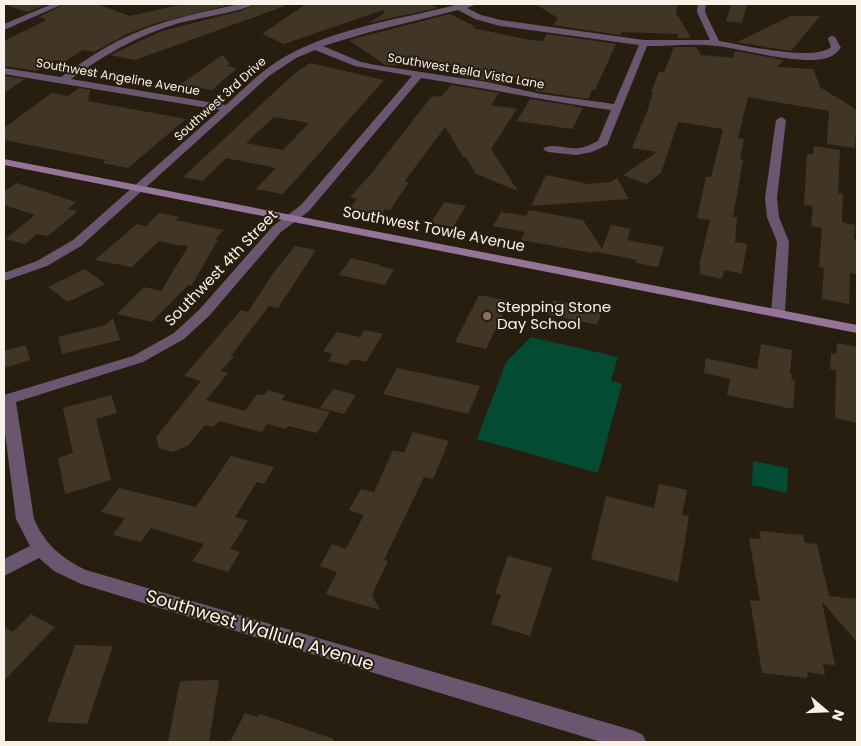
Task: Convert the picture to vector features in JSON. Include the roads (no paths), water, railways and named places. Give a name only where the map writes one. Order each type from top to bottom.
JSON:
[{"type":"street","points":[[4,27],[59,4]]},
{"type":"street","points":[[62,81],[111,48],[139,34],[175,22],[250,4]]},
{"type":"street","name":"Southwest 3rd Drive","points":[[4,277],[44,264],[63,254],[227,108],[276,66],[294,54],[342,37],[455,6],[472,4]]},
{"type":"street","points":[[702,4],[701,12],[716,43]]},
{"type":"street","points":[[455,6],[478,17],[500,23],[644,43],[716,43],[778,54],[810,56],[829,54],[834,51],[836,48],[832,39]]},
{"type":"street","points":[[4,16],[21,19]]},
{"type":"street","points":[[548,149],[573,153],[588,151],[603,143],[644,43]]},
{"type":"street","name":"Southwest Bella Vista Lane","points":[[314,46],[365,66],[618,108]]},
{"type":"street","name":"Southwest Angeline Avenue","points":[[4,71],[227,108]]},
{"type":"street","name":"Southwest 4th Street","points":[[6,399],[113,368],[160,348],[179,336],[204,312],[277,229],[305,208],[418,75]]},
{"type":"street","points":[[778,313],[783,242],[773,217],[771,198],[781,120]]},
{"type":"street","name":"Southwest Towle Avenue","points":[[5,163],[857,329]]},
{"type":"street","name":"Southwest Wallula Avenue","points":[[6,399],[25,519],[32,534],[57,565],[80,576],[636,742]]},
{"type":"street","points":[[4,568],[42,548]]},
{"type":"place","name":"Stepping Stone Day School","points":[[487,316]]}]
